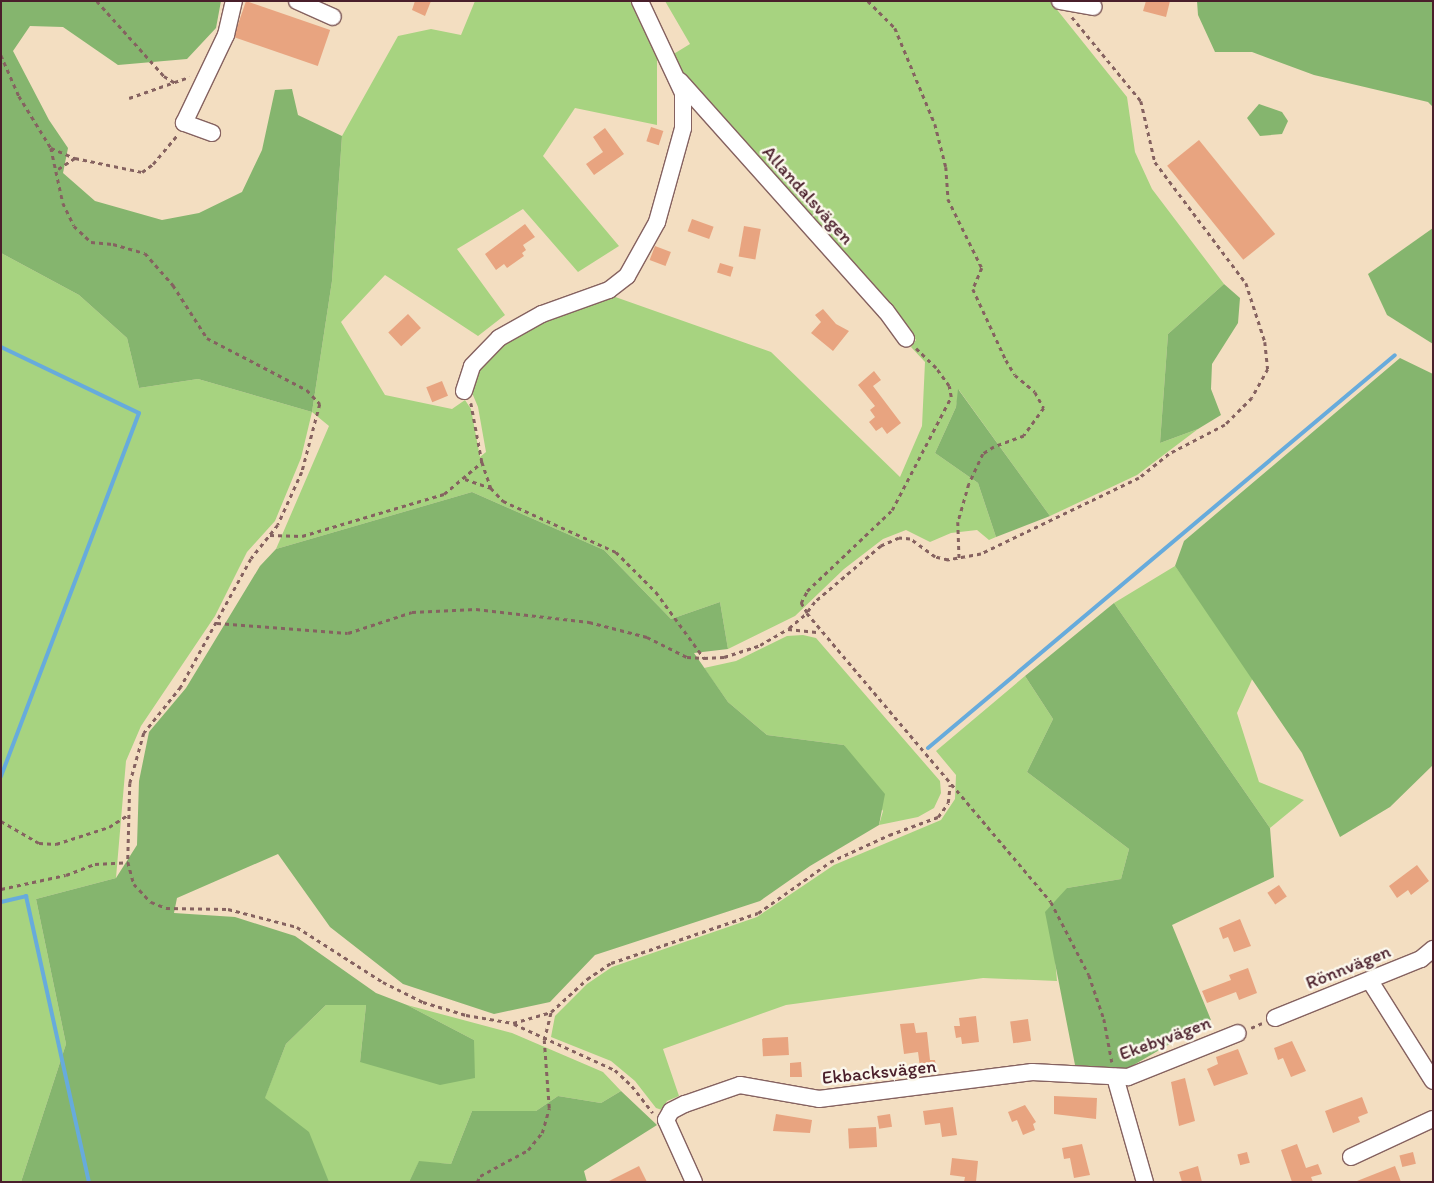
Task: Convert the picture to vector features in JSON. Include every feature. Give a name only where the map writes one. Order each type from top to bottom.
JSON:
[{"type":"street","points":[[212,133],[184,123],[208,69],[226,35],[234,1]]},
{"type":"street","points":[[297,1],[333,16]]},
{"type":"street","name":"Allandalsvägen","points":[[464,391],[472,366],[499,338],[542,314],[609,290],[627,276],[657,222],[684,128],[683,93],[640,1]]},
{"type":"street","points":[[1060,2],[1093,7]]},
{"type":"street","name":"Allandalsvägen","points":[[678,79],[886,311],[906,339]]},
{"type":"street","name":"Rönnvägen","points":[[1275,1018],[1421,959],[1433,949]]},
{"type":"street","points":[[1370,981],[1433,1081]]},
{"type":"street","name":"Ekebyvägen","points":[[1145,1182],[1115,1077],[1128,1077],[1238,1033]]},
{"type":"street","name":"Ekbacksvägen","points":[[666,1120],[671,1111],[685,1104],[740,1085],[819,1099],[1032,1072],[1115,1077]]},
{"type":"street","points":[[1351,1156],[1433,1119]]},
{"type":"street","points":[[666,1120],[694,1182]]},
{"type":"path","points":[[97,1],[164,76],[175,83]]},
{"type":"path","points":[[868,1],[895,28],[935,124],[946,168],[948,199],[982,268],[972,289],[1015,375],[1038,397],[1044,408],[1024,436],[994,447],[983,454],[970,484],[958,522],[959,558]]},
{"type":"path","points":[[217,623],[348,633],[412,612],[476,608],[589,622],[647,637],[687,657],[724,657],[760,645],[788,629],[807,613],[815,602],[882,546],[899,538],[910,539],[935,557],[948,560],[980,554],[1139,478],[1169,454],[1225,425],[1252,398],[1268,369],[1265,342],[1246,283],[1155,162],[1141,102],[1060,2]]},
{"type":"path","points":[[1,55],[19,96],[51,148],[58,170],[63,203],[74,226],[91,242],[113,244],[146,253],[173,285],[207,338],[307,390],[320,404],[302,472],[270,535],[251,559],[181,687],[144,733],[130,783],[128,862],[134,884],[151,902],[166,908],[228,909],[297,926],[383,982],[423,1002],[482,1019],[513,1023],[544,1040],[615,1070],[632,1086],[653,1113],[666,1120]]},
{"type":"path","points":[[129,98],[175,83],[208,69]]},
{"type":"path","points":[[51,148],[75,158],[142,172],[153,164],[184,123]]},
{"type":"path","points":[[58,170],[75,158]]},
{"type":"path","points":[[906,339],[936,368],[949,386],[951,397],[892,510],[807,591],[801,603],[820,633],[1051,902],[1089,974],[1104,1019],[1115,1077]]},
{"type":"path","points":[[464,391],[474,408],[482,462],[491,488],[503,501],[616,552],[666,605],[704,658]]},
{"type":"path","points":[[270,535],[302,536],[444,494],[465,480],[482,462]]},
{"type":"path","points":[[465,480],[491,488]]},
{"type":"path","points":[[788,629],[820,633]]},
{"type":"path","points":[[513,1023],[551,1012],[587,979],[612,963],[758,913],[838,858],[938,817],[948,803],[950,785]]},
{"type":"path","points":[[1,821],[38,843],[56,844],[109,827],[129,814]]},
{"type":"path","points":[[1,889],[66,875],[96,864],[128,862]]},
{"type":"path","points":[[477,1182],[480,1176],[528,1150],[542,1133],[549,1108],[544,1040],[551,1012]]},
{"type":"path","name":"Ekebyvägen","points":[[1238,1033],[1275,1018]]},
{"type":"green space","points":[[1,1],[221,1],[216,28],[187,59],[118,65],[63,27],[30,26],[13,51],[49,120],[68,148],[63,173],[95,201],[162,220],[199,213],[242,192],[262,150],[275,90],[292,89],[298,115],[342,136],[332,281],[312,412],[198,379],[139,388],[127,338],[79,295],[1,253]]},
{"type":"green space","points":[[475,1],[630,1],[657,58],[657,125],[575,108],[543,156],[619,246],[578,272],[523,209],[457,249],[505,315],[478,336],[385,275],[341,322],[385,395],[452,409],[465,400],[471,409],[480,457],[486,452],[478,407],[470,388],[475,368],[502,340],[604,293],[771,352],[900,477],[922,426],[925,362],[911,347],[916,340],[683,74],[672,55],[690,44],[665,1],[1050,1],[1127,97],[1135,152],[1152,189],[1224,284],[1168,334],[1160,443],[1198,429],[1137,475],[1050,516],[959,390],[956,407],[935,453],[978,483],[996,537],[989,540],[977,530],[951,533],[930,542],[906,530],[883,539],[844,569],[795,616],[728,649],[720,602],[671,619],[604,550],[472,492],[276,549],[329,426],[312,412],[332,281],[342,136],[398,36],[431,29],[461,35]]},
{"type":"green space","points":[[1197,1],[1433,1],[1433,107],[1428,102],[1314,75],[1252,52],[1215,52],[1198,15]]},
{"type":"green space","points":[[1259,104],[1282,112],[1288,121],[1282,134],[1260,136],[1247,118]]},
{"type":"green space","points":[[1433,228],[1433,344],[1387,315],[1368,274]]},
{"type":"green space","points":[[1,253],[79,295],[127,338],[139,388],[198,379],[312,412],[301,458],[275,521],[247,552],[215,616],[141,726],[126,761],[116,878],[36,899],[66,1044],[21,1182],[1,1182]]},
{"type":"green space","points":[[1224,284],[1240,298],[1238,323],[1212,364],[1211,389],[1221,415],[1198,429],[1160,443],[1168,334]]},
{"type":"green space","points":[[1400,358],[1433,374],[1433,765],[1390,807],[1340,837],[1302,753],[1175,566],[1184,541]]},
{"type":"green space","points":[[958,389],[1050,516],[996,537],[978,483],[935,453],[956,407]]},
{"type":"green space","points":[[472,492],[604,550],[671,619],[720,602],[728,649],[694,653],[728,702],[767,735],[844,745],[885,794],[879,825],[810,866],[760,901],[595,955],[550,1002],[494,1014],[403,984],[330,927],[278,854],[177,898],[174,913],[235,917],[295,936],[376,993],[407,1005],[474,1040],[475,1078],[440,1085],[360,1062],[366,1005],[326,1005],[286,1044],[265,1098],[309,1132],[329,1182],[21,1182],[66,1044],[36,899],[116,878],[137,845],[139,781],[149,732],[186,688],[260,566],[276,549]]},
{"type":"green space","points":[[1175,566],[1195,594],[1298,577],[1237,713],[1259,782],[1304,800],[1270,828],[1114,603]]},
{"type":"green space","points":[[1114,603],[1270,828],[1274,877],[1172,925],[1211,1020],[1125,1070],[1076,1070],[1045,912],[1067,888],[1121,879],[1129,849],[1027,772],[1053,719],[1025,676]]},
{"type":"green space","points":[[803,635],[816,638],[940,781],[941,793],[934,808],[918,817],[879,825],[883,811],[844,745],[767,735],[728,702],[704,668],[736,661],[787,636]]},
{"type":"green space","points":[[1025,676],[1053,719],[1027,772],[1129,849],[1121,879],[1067,888],[1055,958],[1057,981],[983,978],[786,1005],[663,1049],[679,1096],[667,1101],[662,1110],[656,1108],[635,1081],[611,1061],[551,1037],[555,1016],[587,984],[612,967],[757,917],[834,865],[941,820],[955,799],[956,775],[936,751]]},
{"type":"green space","points":[[326,1005],[366,1005],[360,1062],[474,1040],[407,1005],[512,1033],[603,1072],[621,1091],[601,1103],[558,1096],[536,1111],[472,1111],[451,1164],[419,1162],[409,1182],[94,1182],[265,1097],[286,1044]]},
{"type":"green space","points":[[621,1091],[657,1125],[584,1171],[587,1182],[409,1182],[419,1161],[451,1164],[472,1111],[536,1111],[558,1096],[601,1103]]},
{"type":"building","points":[[246,1],[330,30],[318,66],[234,37]]},
{"type":"building","points":[[415,1],[431,1],[425,16],[412,10]]},
{"type":"building","points":[[1146,1],[1170,1],[1166,17],[1143,11]]},
{"type":"building","points":[[651,127],[663,131],[659,145],[646,141]]},
{"type":"building","points":[[605,128],[624,154],[594,175],[586,164],[603,152],[593,137]]},
{"type":"building","points":[[1199,140],[1275,234],[1243,260],[1167,166]]},
{"type":"building","points":[[692,219],[714,227],[709,239],[688,231]]},
{"type":"building","points":[[525,224],[535,237],[523,245],[526,250],[522,253],[524,256],[507,268],[504,264],[496,270],[485,254]]},
{"type":"building","points":[[744,226],[761,229],[755,259],[739,257]]},
{"type":"building","points":[[655,246],[671,252],[665,266],[650,260]]},
{"type":"building","points":[[720,263],[733,267],[730,277],[717,273]]},
{"type":"building","points":[[823,309],[836,324],[849,331],[833,351],[811,333],[821,322],[815,315]]},
{"type":"building","points":[[408,314],[421,328],[401,346],[388,332]]},
{"type":"building","points":[[874,371],[881,380],[873,386],[901,423],[887,434],[882,427],[876,431],[869,422],[875,417],[870,410],[875,406],[858,385]]},
{"type":"building","points":[[442,381],[448,396],[432,402],[426,387]]},
{"type":"building","points":[[1417,865],[1429,881],[1411,895],[1408,890],[1397,898],[1389,886]]},
{"type":"building","points":[[1279,885],[1287,897],[1275,904],[1267,893]]},
{"type":"building","points":[[1240,919],[1251,946],[1234,952],[1228,937],[1223,939],[1219,928]]},
{"type":"building","points":[[1248,968],[1257,993],[1239,1000],[1236,992],[1207,1003],[1202,991],[1231,980],[1229,975]]},
{"type":"building","points":[[976,1016],[979,1042],[962,1044],[961,1037],[956,1038],[954,1026],[960,1026],[959,1018]]},
{"type":"building","points":[[1028,1019],[1031,1041],[1013,1043],[1010,1022]]},
{"type":"building","points":[[914,1023],[916,1033],[927,1032],[930,1060],[935,1060],[937,1072],[921,1075],[918,1052],[904,1054],[900,1024]]},
{"type":"building","points":[[788,1037],[789,1055],[763,1056],[762,1038]]},
{"type":"building","points":[[1292,1041],[1306,1071],[1291,1077],[1283,1058],[1278,1060],[1274,1048]]},
{"type":"building","points":[[1238,1049],[1248,1074],[1214,1086],[1207,1069],[1218,1064],[1216,1057]]},
{"type":"building","points":[[801,1062],[802,1077],[790,1077],[790,1063]]},
{"type":"building","points":[[1185,1078],[1195,1121],[1179,1126],[1171,1082]]},
{"type":"building","points":[[1054,1096],[1097,1098],[1096,1119],[1054,1114]]},
{"type":"building","points":[[1362,1097],[1368,1113],[1358,1117],[1360,1122],[1333,1133],[1325,1111]]},
{"type":"building","points":[[1025,1105],[1036,1122],[1033,1124],[1035,1130],[1023,1135],[1017,1120],[1012,1122],[1008,1112]]},
{"type":"building","points":[[953,1107],[957,1135],[942,1137],[940,1123],[925,1125],[923,1111]]},
{"type":"building","points":[[776,1114],[812,1120],[810,1133],[773,1131]]},
{"type":"building","points":[[890,1114],[892,1127],[879,1129],[877,1116]]},
{"type":"building","points":[[876,1127],[877,1147],[849,1148],[848,1128]]},
{"type":"building","points":[[1082,1144],[1090,1175],[1074,1178],[1070,1158],[1064,1159],[1062,1148]]},
{"type":"building","points":[[1297,1144],[1306,1168],[1318,1164],[1322,1174],[1311,1177],[1313,1182],[1292,1182],[1281,1150]]},
{"type":"building","points":[[1247,1152],[1250,1163],[1240,1165],[1237,1155]]},
{"type":"building","points":[[1413,1152],[1416,1164],[1402,1167],[1399,1155]]},
{"type":"building","points":[[952,1158],[978,1161],[976,1182],[964,1182],[965,1177],[950,1175]]},
{"type":"building","points":[[639,1166],[647,1182],[607,1182]]},
{"type":"building","points":[[1198,1166],[1202,1182],[1182,1182],[1179,1172]]},
{"type":"building","points":[[1395,1166],[1401,1182],[1357,1182],[1357,1181]]},
{"type":"waterway","points":[[1,347],[139,413],[1,777]]},
{"type":"waterway","points":[[928,748],[1395,355]]},
{"type":"waterway","points":[[1,902],[26,896],[89,1182]]}]
